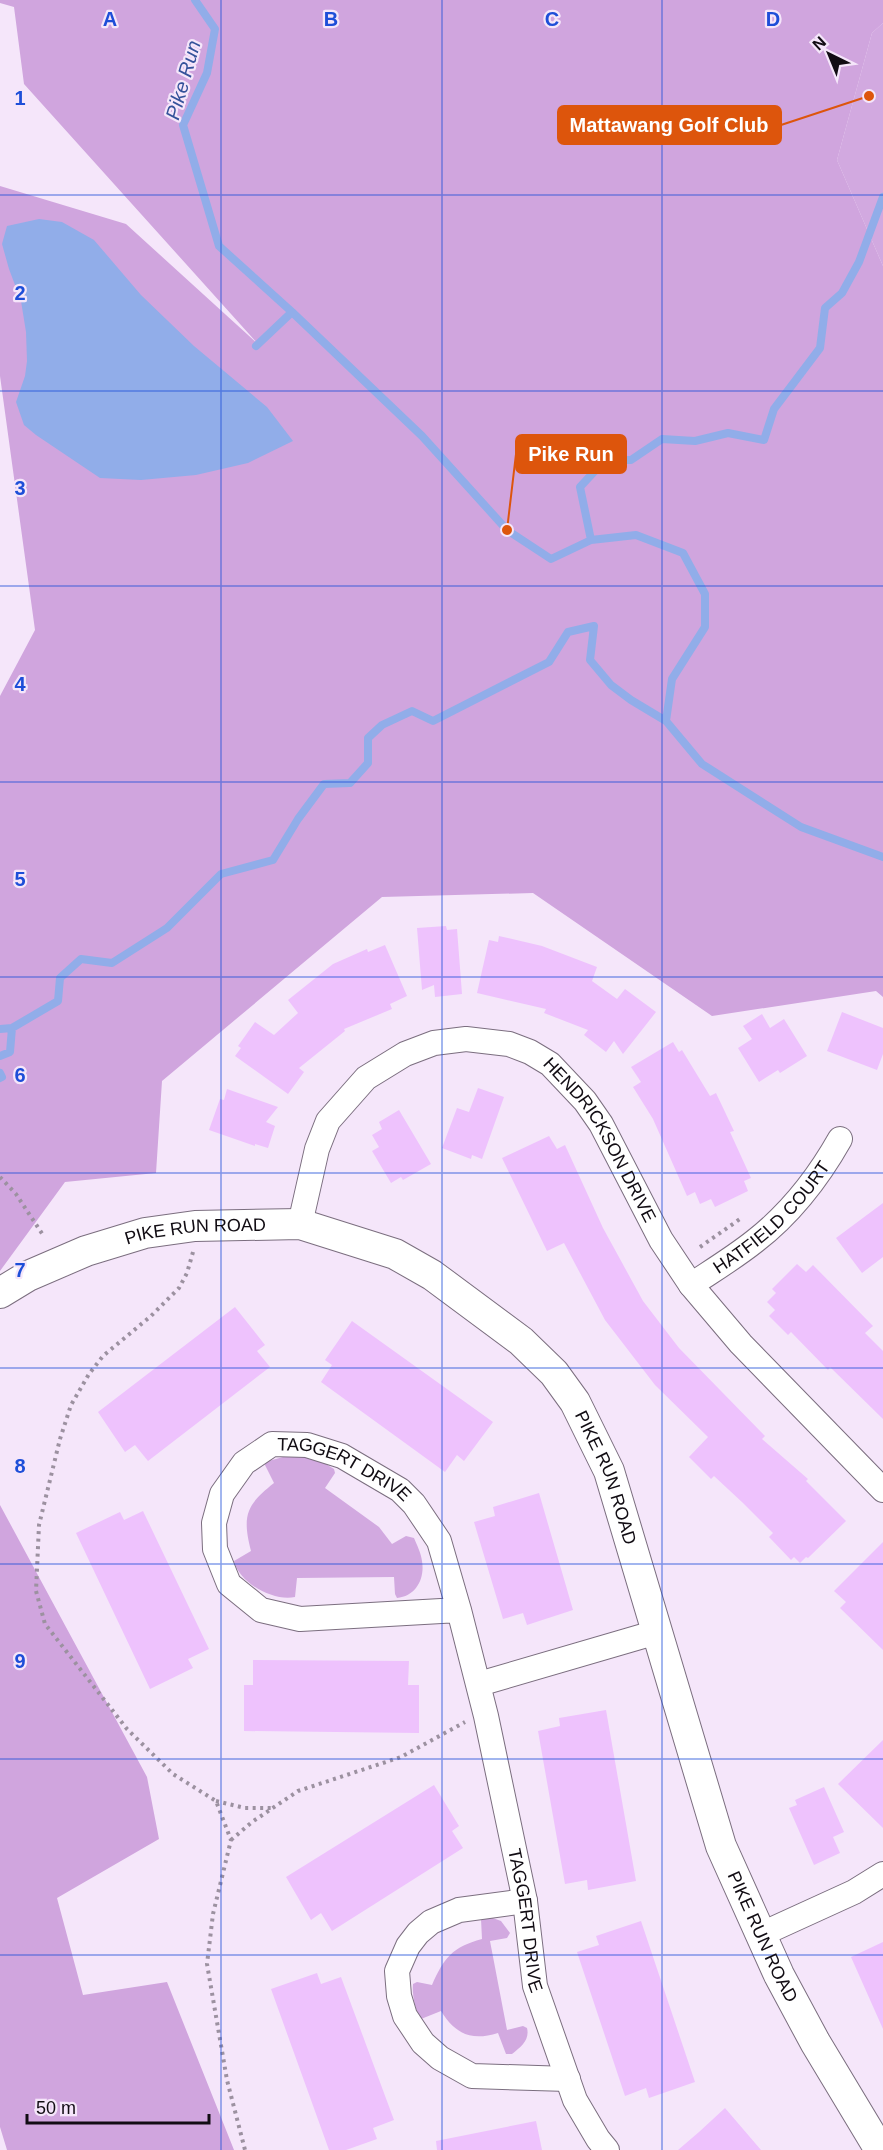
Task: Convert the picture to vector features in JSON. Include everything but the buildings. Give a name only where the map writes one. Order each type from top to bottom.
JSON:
[{"type":"street","name":"HENDRICKSON DRIVE","points":[[300,1224],[317,1149],[328,1121],[366,1078],[405,1053],[434,1043],[466,1039],[509,1044],[531,1052],[550,1064],[585,1101],[601,1124],[661,1240],[691,1285],[741,1344],[883,1490]]},
{"type":"street","name":"HATFIELD COURT","points":[[691,1285],[756,1240],[797,1202],[824,1168],[840,1139]]},
{"type":"street","name":"PIKE RUN ROAD","points":[[0,1293],[28,1276],[86,1251],[144,1233],[195,1226],[300,1224],[395,1254],[432,1275],[521,1341],[554,1373],[575,1402],[609,1471],[721,1846],[779,1975],[815,2042],[880,2150]]},
{"type":"street","name":"TAGGERT DRIVE","points":[[459,1610],[300,1619],[261,1610],[229,1584],[215,1549],[214,1523],[222,1494],[244,1463],[272,1444],[307,1445],[342,1455],[400,1490],[414,1504],[439,1541],[459,1610],[478,1684],[525,1901],[536,1986],[575,2100],[607,2150]]},
{"type":"street","points":[[478,1684],[657,1632]]},
{"type":"street","points":[[762,1934],[854,1892],[883,1874]]},
{"type":"street","points":[[525,1901],[459,1910],[431,1922],[418,1932],[408,1946],[397,1971],[399,1996],[405,2016],[423,2043],[440,2058],[472,2076],[568,2079]]},
{"type":"path","points":[[0,1178],[16,1194],[43,1236]]},
{"type":"path","points":[[700,1247],[744,1217]]},
{"type":"path","points":[[196,1243],[187,1273],[179,1288],[151,1316],[103,1356],[89,1374],[71,1405],[60,1439],[39,1526],[36,1592],[45,1624],[126,1729],[173,1774],[216,1801],[244,1808],[273,1808]]},
{"type":"path","points":[[231,1840],[252,1822],[298,1791],[401,1757],[471,1718]]},
{"type":"path","points":[[216,1801],[231,1840],[213,1914],[207,1964],[226,2080],[245,2150]]},
{"type":"shaded area","points":[[0,0],[883,0],[883,23],[872,33],[837,160],[883,266],[883,997],[876,991],[712,1016],[533,893],[382,897],[162,1081],[156,1173],[65,1182],[0,1271],[0,696],[35,630],[0,376],[0,186],[126,224],[258,344],[24,84],[14,7],[0,3]]},
{"type":"shaded area","points":[[883,23],[883,266],[837,160],[872,33]]},
{"type":"shaded area","points":[[299,1456],[316,1458],[334,1469],[335,1473],[325,1488],[379,1527],[392,1544],[406,1536],[414,1538],[421,1555],[423,1568],[418,1586],[414,1590],[404,1597],[397,1598],[394,1577],[297,1578],[295,1597],[287,1598],[268,1594],[243,1577],[234,1561],[251,1551],[247,1529],[249,1512],[257,1498],[274,1483],[265,1462]]},
{"type":"shaded area","points":[[0,1505],[147,1777],[159,1839],[57,1898],[83,1995],[167,1982],[234,2150],[7,2150],[0,2127]]},
{"type":"shaded area","points":[[490,1917],[501,1921],[510,1933],[507,1938],[490,1941],[507,2030],[523,2026],[528,2032],[526,2040],[512,2054],[506,2054],[498,2033],[480,2036],[465,2034],[453,2026],[441,2011],[421,2019],[414,1997],[413,1984],[417,1982],[432,1985],[450,1955],[463,1946],[482,1939],[481,1919]]},
{"type":"water","points":[[39,219],[62,222],[94,240],[141,295],[194,346],[267,407],[293,441],[248,463],[196,475],[141,480],[100,478],[24,425],[16,402],[25,376],[26,332],[21,301],[2,244],[7,226]]},
{"type":"waterway","name":"Pike Run","points":[[195,0],[215,29],[207,73],[183,125],[219,246],[422,436],[507,530],[551,559],[591,540],[636,535],[683,553],[705,594],[705,627],[672,679],[666,721],[702,764],[801,827],[883,857]]},
{"type":"waterway","points":[[591,540],[580,487],[605,460],[631,460],[662,439],[695,441],[728,433],[764,440],[774,409],[820,348],[825,308],[842,293],[859,262],[883,197]]},
{"type":"waterway","points":[[256,346],[292,312]]},
{"type":"waterway","points":[[0,1029],[12,1028],[58,1001],[60,978],[81,959],[112,963],[167,928],[221,874],[273,860],[298,819],[324,784],[350,783],[368,763],[368,738],[382,725],[412,711],[433,721],[549,662],[568,632],[594,626],[590,660],[611,685],[666,721]]},
{"type":"waterway","points":[[0,1056],[10,1052],[12,1028]]},
{"type":"waterway","points":[[0,1073],[2,1077],[0,1078]]},
{"type":"place","name":"Mattawang Golf Club","points":[[869,96]]},
{"type":"place","name":"Pike Run","points":[[507,530]]}]
